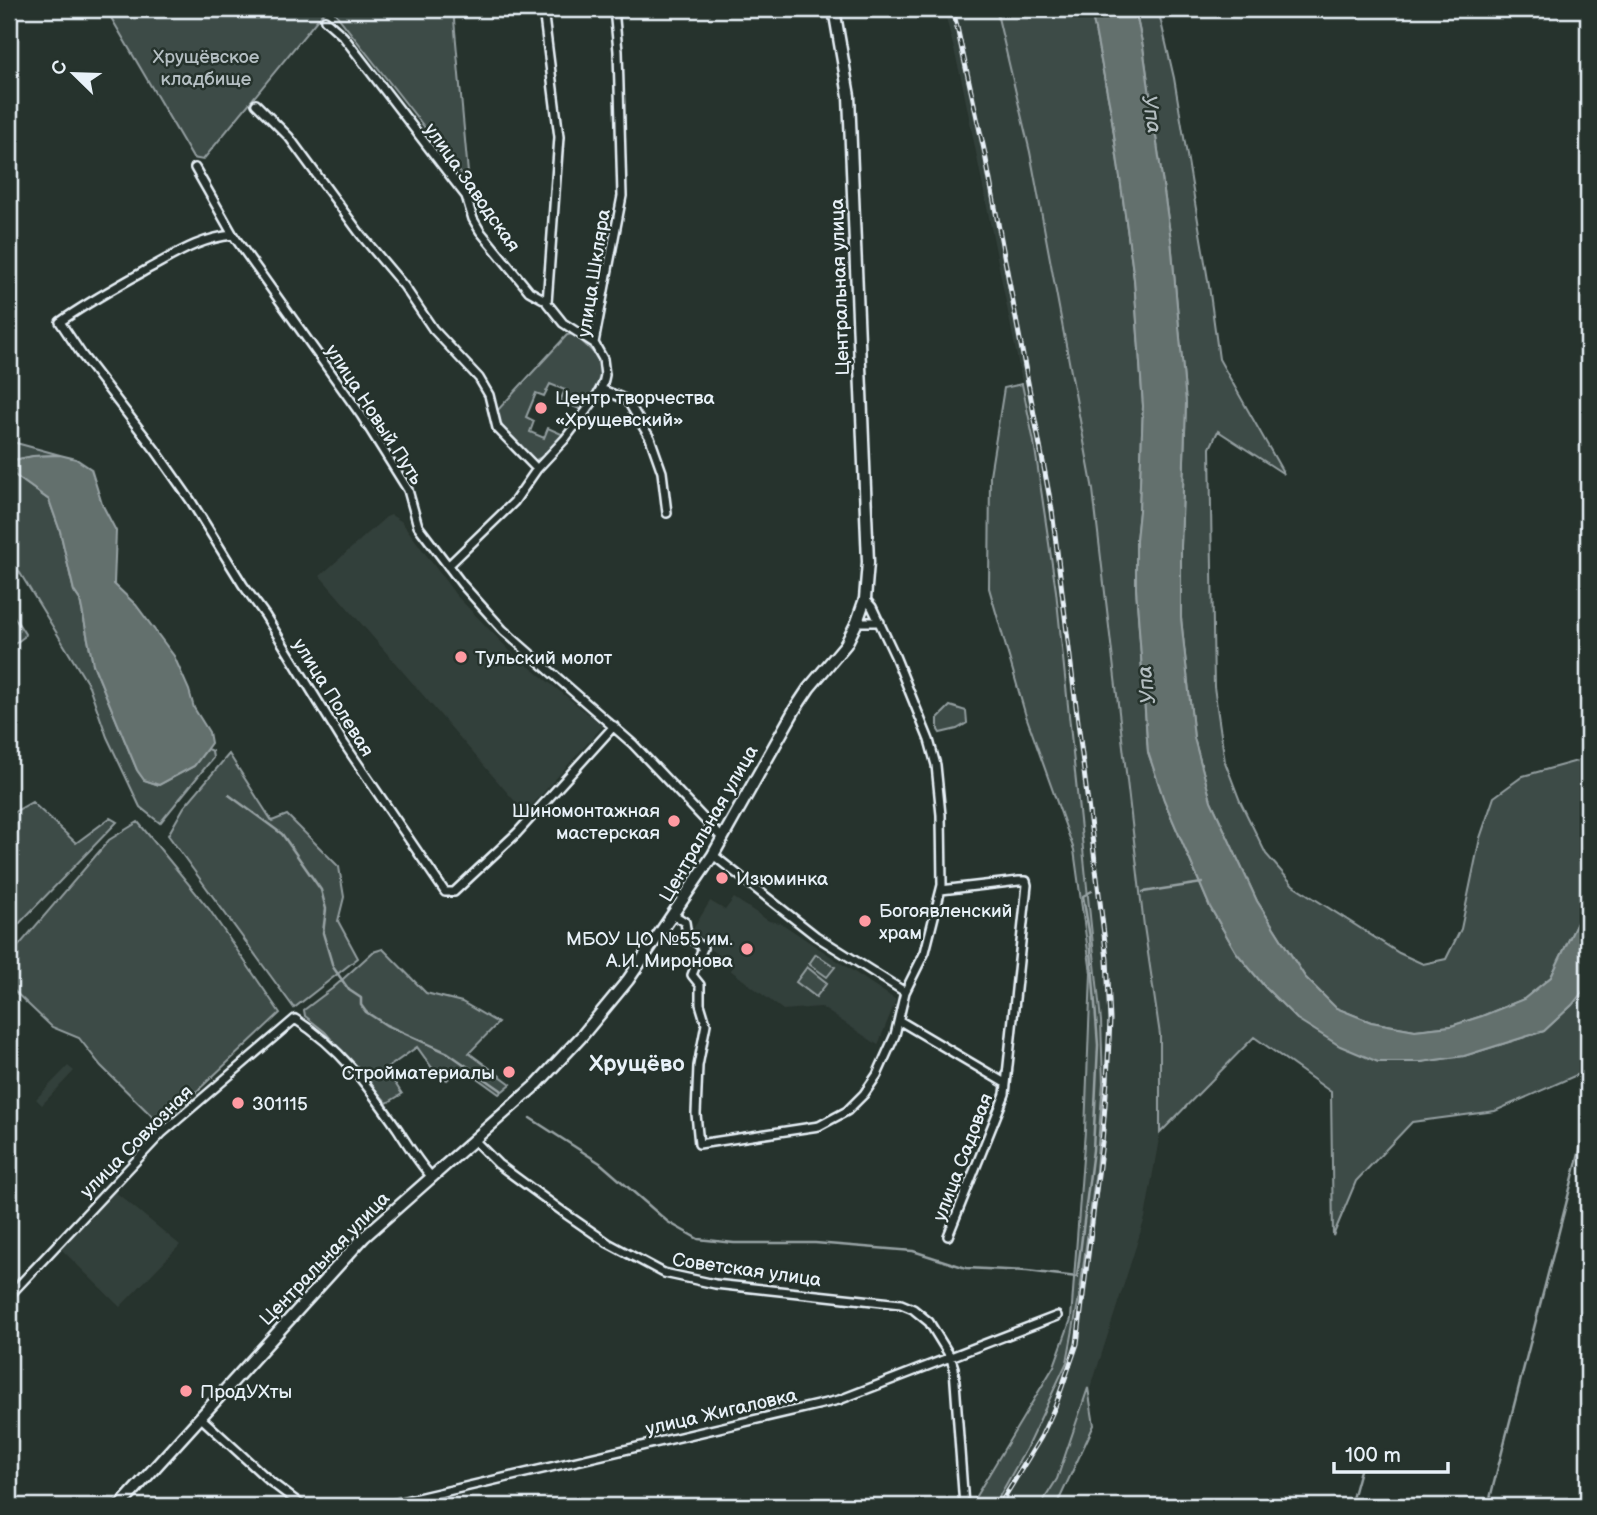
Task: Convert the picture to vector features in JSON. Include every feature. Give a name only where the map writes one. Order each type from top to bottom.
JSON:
[{"type":"main road","name":"Центральная улица","points":[[120,1506],[364,1237],[537,1084],[570,1050],[628,980],[674,915],[713,855],[795,709],[809,688],[846,645],[857,622],[865,599],[868,562],[850,118],[845,66],[834,9]]},
{"type":"street","points":[[543,9],[559,137],[547,301]]},
{"type":"street","name":"улица Шкляра","points":[[601,389],[605,379],[604,364],[594,343],[622,196],[618,51],[614,9]]},
{"type":"street","name":"улица Заводская","points":[[325,20],[343,36],[466,196],[480,231],[529,291],[547,301],[551,311],[562,323],[594,343]]},
{"type":"street","points":[[256,104],[289,137],[354,225],[404,285],[427,321],[479,378],[489,395],[497,428],[537,469]]},
{"type":"street","name":"улица Новый Путь","points":[[195,168],[233,235],[361,415],[408,490],[418,526],[448,566],[503,630],[614,726],[722,838]]},
{"type":"street","name":"улица Полевая","points":[[233,235],[214,237],[189,246],[60,322],[191,502],[265,615],[343,743],[445,892],[454,892],[517,833],[614,726]]},
{"type":"street","points":[[448,566],[514,502],[601,389],[627,400],[650,438],[663,472],[667,513]]},
{"type":"street","points":[[674,915],[685,922],[687,935],[703,948],[692,975],[700,987],[700,1004],[706,1024],[698,1066],[696,1114],[699,1144],[819,1126],[847,1111],[868,1089],[895,1035],[905,992],[925,952],[941,890],[941,816],[936,761],[895,656],[880,622],[865,599]]},
{"type":"street","points":[[857,622],[880,622]]},
{"type":"street","points":[[713,855],[816,936],[905,992]]},
{"type":"street","name":"улица Садовая","points":[[941,890],[1026,881],[1027,886],[1003,1100],[948,1236]]},
{"type":"street","name":"улица Совхозная","points":[[9,1296],[162,1133],[295,1019],[321,1035],[348,1063],[431,1176]]},
{"type":"street","points":[[900,1021],[1005,1083]]},
{"type":"street","name":"Советская улица","points":[[473,1139],[498,1164],[547,1200],[608,1243],[657,1270],[677,1278],[715,1284],[906,1305],[929,1322],[950,1356]]},
{"type":"street","name":"улица Жигаловка","points":[[383,1506],[839,1400],[1057,1316]]},
{"type":"street","points":[[950,1356],[956,1382],[964,1506]]},
{"type":"street","points":[[200,1417],[271,1482],[303,1506]]},
{"type":"shaded area","points":[[944,9],[996,9],[1030,152],[1093,490],[1144,926],[1160,1035],[1160,1133],[1145,1218],[1095,1375],[1057,1479],[1040,1506],[994,1506],[1026,1449],[1067,1362],[1080,1292],[1096,1170],[1103,1083],[1101,1021],[1056,591],[1034,442],[962,82]]},
{"type":"shaded area","points":[[391,515],[401,521],[456,595],[510,651],[603,726],[525,813],[320,576]]},
{"type":"shaded area","points":[[734,898],[769,921],[781,923],[896,1000],[878,1045],[821,1007],[783,1010],[730,970],[733,966],[711,950],[706,939],[692,931],[710,901],[725,910]]},
{"type":"shaded area","points":[[68,1066],[74,1071],[42,1105],[36,1099]]},
{"type":"shaded area","points":[[113,1190],[180,1245],[120,1307],[60,1248]]},
{"type":"green space","name":"Хрущёвское кладбище","points":[[106,9],[326,9],[203,160],[193,158]]},
{"type":"green space","points":[[332,9],[453,9],[469,184]]},
{"type":"green space","points":[[996,9],[1091,9],[1111,113],[1134,279],[1143,406],[1136,588],[1148,752],[1164,800],[1210,907],[1236,952],[1265,987],[1297,1019],[1421,1062],[1464,1056],[1544,1031],[1572,1005],[1588,985],[1588,1070],[1495,1111],[1412,1122],[1356,1181],[1333,1236],[1331,1092],[1254,1037],[1160,1133],[1160,1035],[1144,926],[1093,490],[1030,152]]},
{"type":"green space","points":[[1135,9],[1158,9],[1174,78],[1219,359],[1284,474],[1218,431],[1210,448],[1214,687],[1225,762],[1240,801],[1266,854],[1293,885],[1399,953],[1423,964],[1446,959],[1461,929],[1480,838],[1494,797],[1523,776],[1577,761],[1588,762],[1588,894],[1585,906],[1551,977],[1524,999],[1482,1016],[1451,1026],[1415,1030],[1371,1022],[1336,1008],[1305,977],[1257,901],[1211,801],[1194,738],[1181,618],[1186,403],[1171,240]]},
{"type":"green space","points":[[573,334],[594,353],[601,369],[600,377],[582,410],[560,401],[565,390],[550,384],[544,396],[536,393],[526,417],[534,421],[530,432],[544,438],[548,428],[564,435],[544,456],[534,461],[502,432],[496,412],[567,335]]},
{"type":"green space","points":[[1022,384],[1034,442],[1056,591],[1101,1021],[1103,1083],[1096,1170],[1080,1292],[1067,1362],[1026,1449],[994,1506],[970,1506],[1054,1366],[1071,1319],[1085,1131],[1091,973],[1074,850],[1025,713],[989,588],[990,475],[1004,388]]},
{"type":"green space","points":[[9,441],[60,455],[33,456],[9,461]]},
{"type":"green space","points":[[9,471],[49,500],[60,531],[74,591],[80,600],[93,664],[137,770],[144,780],[159,785],[194,766],[207,749],[212,751],[213,758],[160,823],[140,807],[107,737],[89,686],[9,555]]},
{"type":"green space","points":[[9,609],[25,634],[9,648]]},
{"type":"green space","points":[[950,706],[966,711],[967,723],[957,729],[940,733],[938,718]]},
{"type":"green space","points":[[229,754],[272,821],[287,815],[339,867],[344,897],[338,921],[358,958],[294,1008],[168,835],[184,807]]},
{"type":"green space","points":[[32,802],[76,843],[110,818],[117,822],[9,932],[9,815]]},
{"type":"green space","points":[[138,822],[209,909],[280,1013],[161,1125],[101,1066],[79,1038],[52,1027],[9,986],[9,957],[109,840]]},
{"type":"green space","points":[[383,949],[426,993],[462,1002],[498,1023],[469,1053],[511,1084],[499,1094],[459,1069],[447,1080],[435,1072],[417,1047],[386,1069],[402,1094],[387,1103],[325,1032],[305,1016],[304,1010],[373,952]]},
{"type":"green space","points":[[816,954],[835,967],[827,977],[809,964]]},
{"type":"green space","points":[[807,967],[827,983],[816,997],[796,982]]},
{"type":"green space","points":[[1088,1388],[1094,1425],[1059,1500],[1054,1506],[1040,1506],[1057,1479]]},
{"type":"water","name":"Упа","points":[[1091,9],[1135,9],[1143,47],[1171,240],[1186,403],[1181,618],[1194,738],[1211,801],[1257,901],[1305,977],[1336,1008],[1371,1022],[1415,1030],[1451,1026],[1524,999],[1551,977],[1585,906],[1588,894],[1588,985],[1572,1005],[1544,1031],[1464,1056],[1421,1062],[1378,1062],[1340,1046],[1297,1019],[1265,987],[1236,952],[1210,907],[1164,800],[1148,752],[1136,588],[1143,406],[1134,279],[1111,113]]},
{"type":"water","points":[[60,455],[76,459],[91,469],[102,504],[116,531],[114,584],[136,605],[174,656],[194,708],[209,732],[211,743],[194,766],[159,785],[144,780],[137,770],[93,664],[80,600],[74,591],[60,531],[49,500],[9,471],[9,461],[33,456]]},
{"type":"waterway","points":[[229,795],[282,834],[321,890],[326,909],[323,933],[333,967],[349,990],[361,998],[361,1005],[366,1012],[386,1025],[448,1053],[501,1090]]},
{"type":"waterway","points":[[1143,892],[1202,883]]},
{"type":"waterway","points":[[530,1118],[600,1163],[668,1222],[698,1239],[734,1243],[815,1243],[913,1251],[966,1268],[1077,1277],[1093,1150],[1098,1045],[1090,937],[1083,896],[1092,891]]},
{"type":"waterway","points":[[1488,1506],[1588,1119]]},
{"type":"waterway","points":[[1350,1506],[1360,1470]]},
{"type":"railway","points":[[953,9],[985,154],[1052,510],[1107,959],[1110,1020],[1102,1142],[1077,1344],[1055,1407],[1041,1437],[999,1506]]},
{"type":"place","name":"Центр творчества «Хрущевский»","points":[[541,408]]},
{"type":"place","name":"Тульский молот","points":[[461,657]]},
{"type":"place","name":"Шиномонтажная мастерская","points":[[674,821]]},
{"type":"place","name":"Изюминка","points":[[722,878]]},
{"type":"place","name":"Богоявленский храм","points":[[865,921]]},
{"type":"place","name":"МБОУ ЦО №55 им. А.И. Миронова","points":[[747,949]]},
{"type":"place","name":"Стройматериалы","points":[[509,1072]]},
{"type":"place","name":"301115","points":[[238,1103]]},
{"type":"place","name":"ПродУХты","points":[[186,1391]]},
{"type":"district","name":"Хрущёво","points":[[637,1063]]}]
